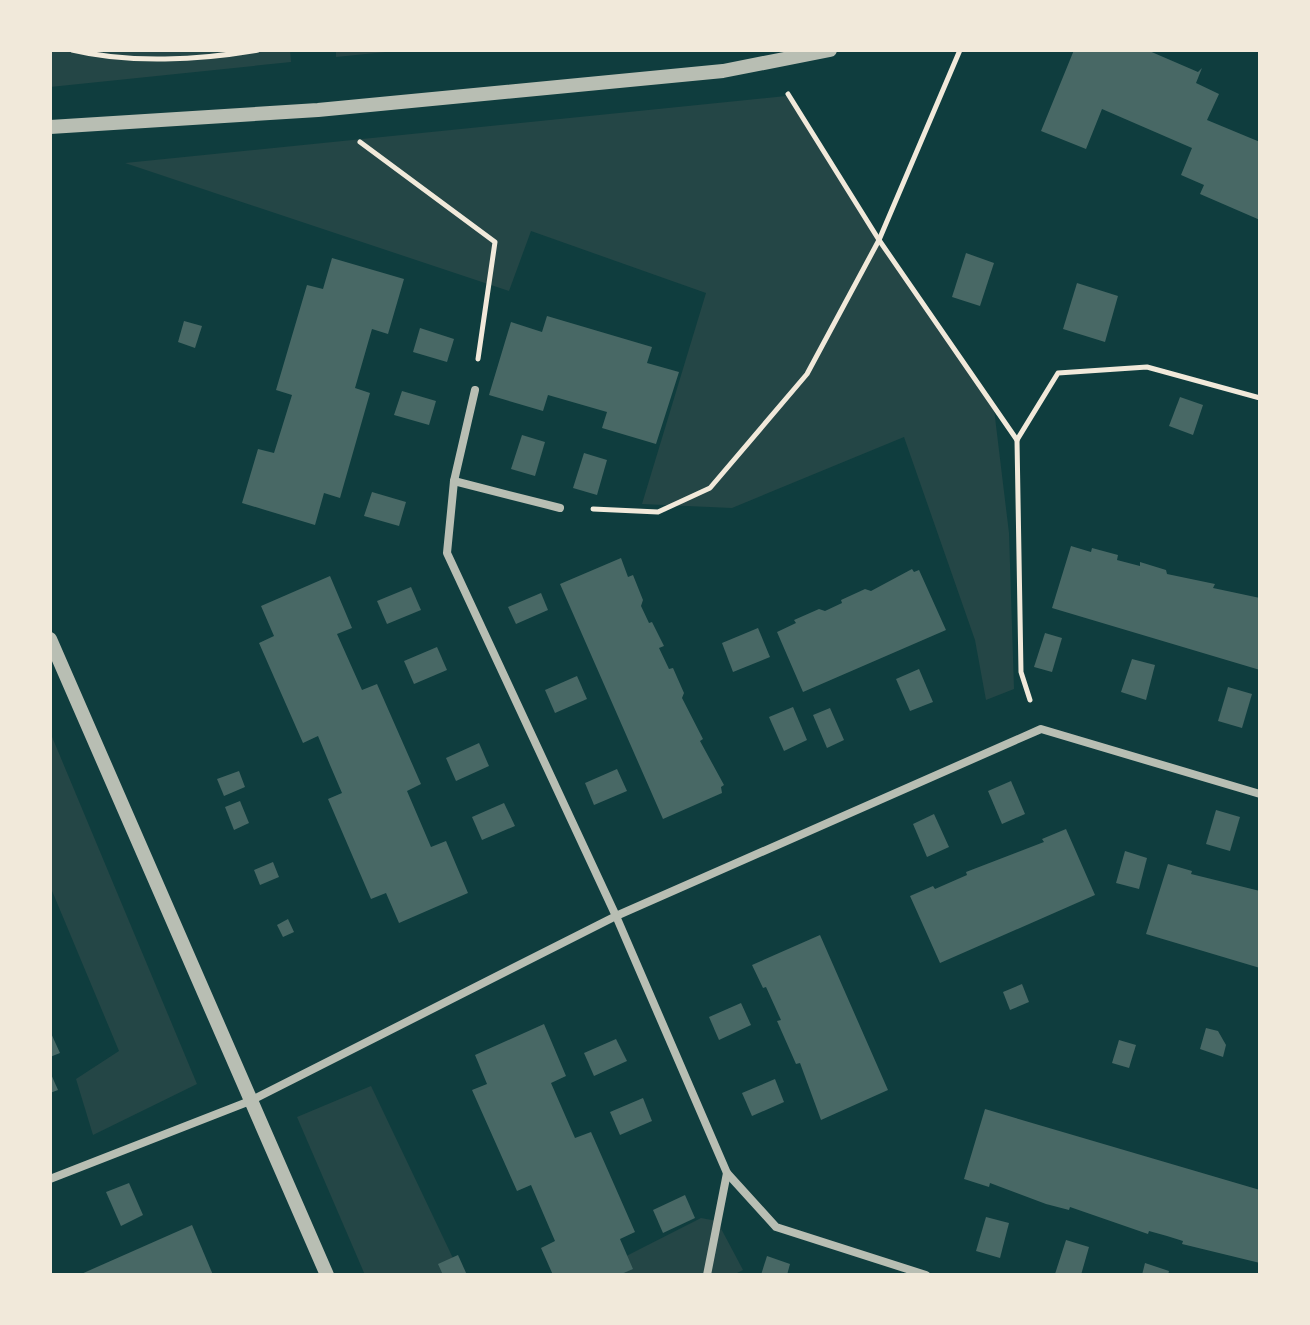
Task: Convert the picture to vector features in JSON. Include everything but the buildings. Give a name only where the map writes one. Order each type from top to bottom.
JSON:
[{"type":"street","points":[[50,127],[318,110],[723,71],[830,50]]},
{"type":"street","points":[[475,390],[454,481],[447,553],[616,916],[727,1173],[776,1227],[926,1275]]},
{"type":"street","points":[[454,481],[560,508]]},
{"type":"street","points":[[50,639],[327,1275]]},
{"type":"street","points":[[50,1179],[250,1101],[616,916],[1041,729],[1260,794]]},
{"type":"street","points":[[707,1275],[727,1173]]},
{"type":"path","points":[[72,50],[93,55],[212,58],[258,50]]},
{"type":"path","points":[[560,508],[658,512],[710,488],[807,374],[879,240],[960,50]]},
{"type":"path","points":[[768,62],[879,240],[1017,440]]},
{"type":"path","points":[[318,110],[495,242],[475,390]]},
{"type":"path","points":[[1041,729],[1021,672],[1017,440],[1058,373],[1147,367],[1260,398]]},
{"type":"shaded area","points":[[50,50],[290,50],[291,62],[50,87]]},
{"type":"shaded area","points":[[336,50],[406,50],[336,57]]},
{"type":"shaded area","points":[[786,96],[994,409],[1009,533],[1014,689],[986,700],[975,640],[904,437],[732,508],[642,504],[706,293],[531,231],[509,291],[125,163]]},
{"type":"shaded area","points":[[50,732],[197,1084],[93,1135],[76,1079],[119,1051],[50,886]]},
{"type":"shaded area","points":[[371,1086],[461,1275],[365,1275],[297,1117]]},
{"type":"shaded area","points":[[701,1218],[717,1221],[743,1270],[733,1275],[589,1275]]}]
